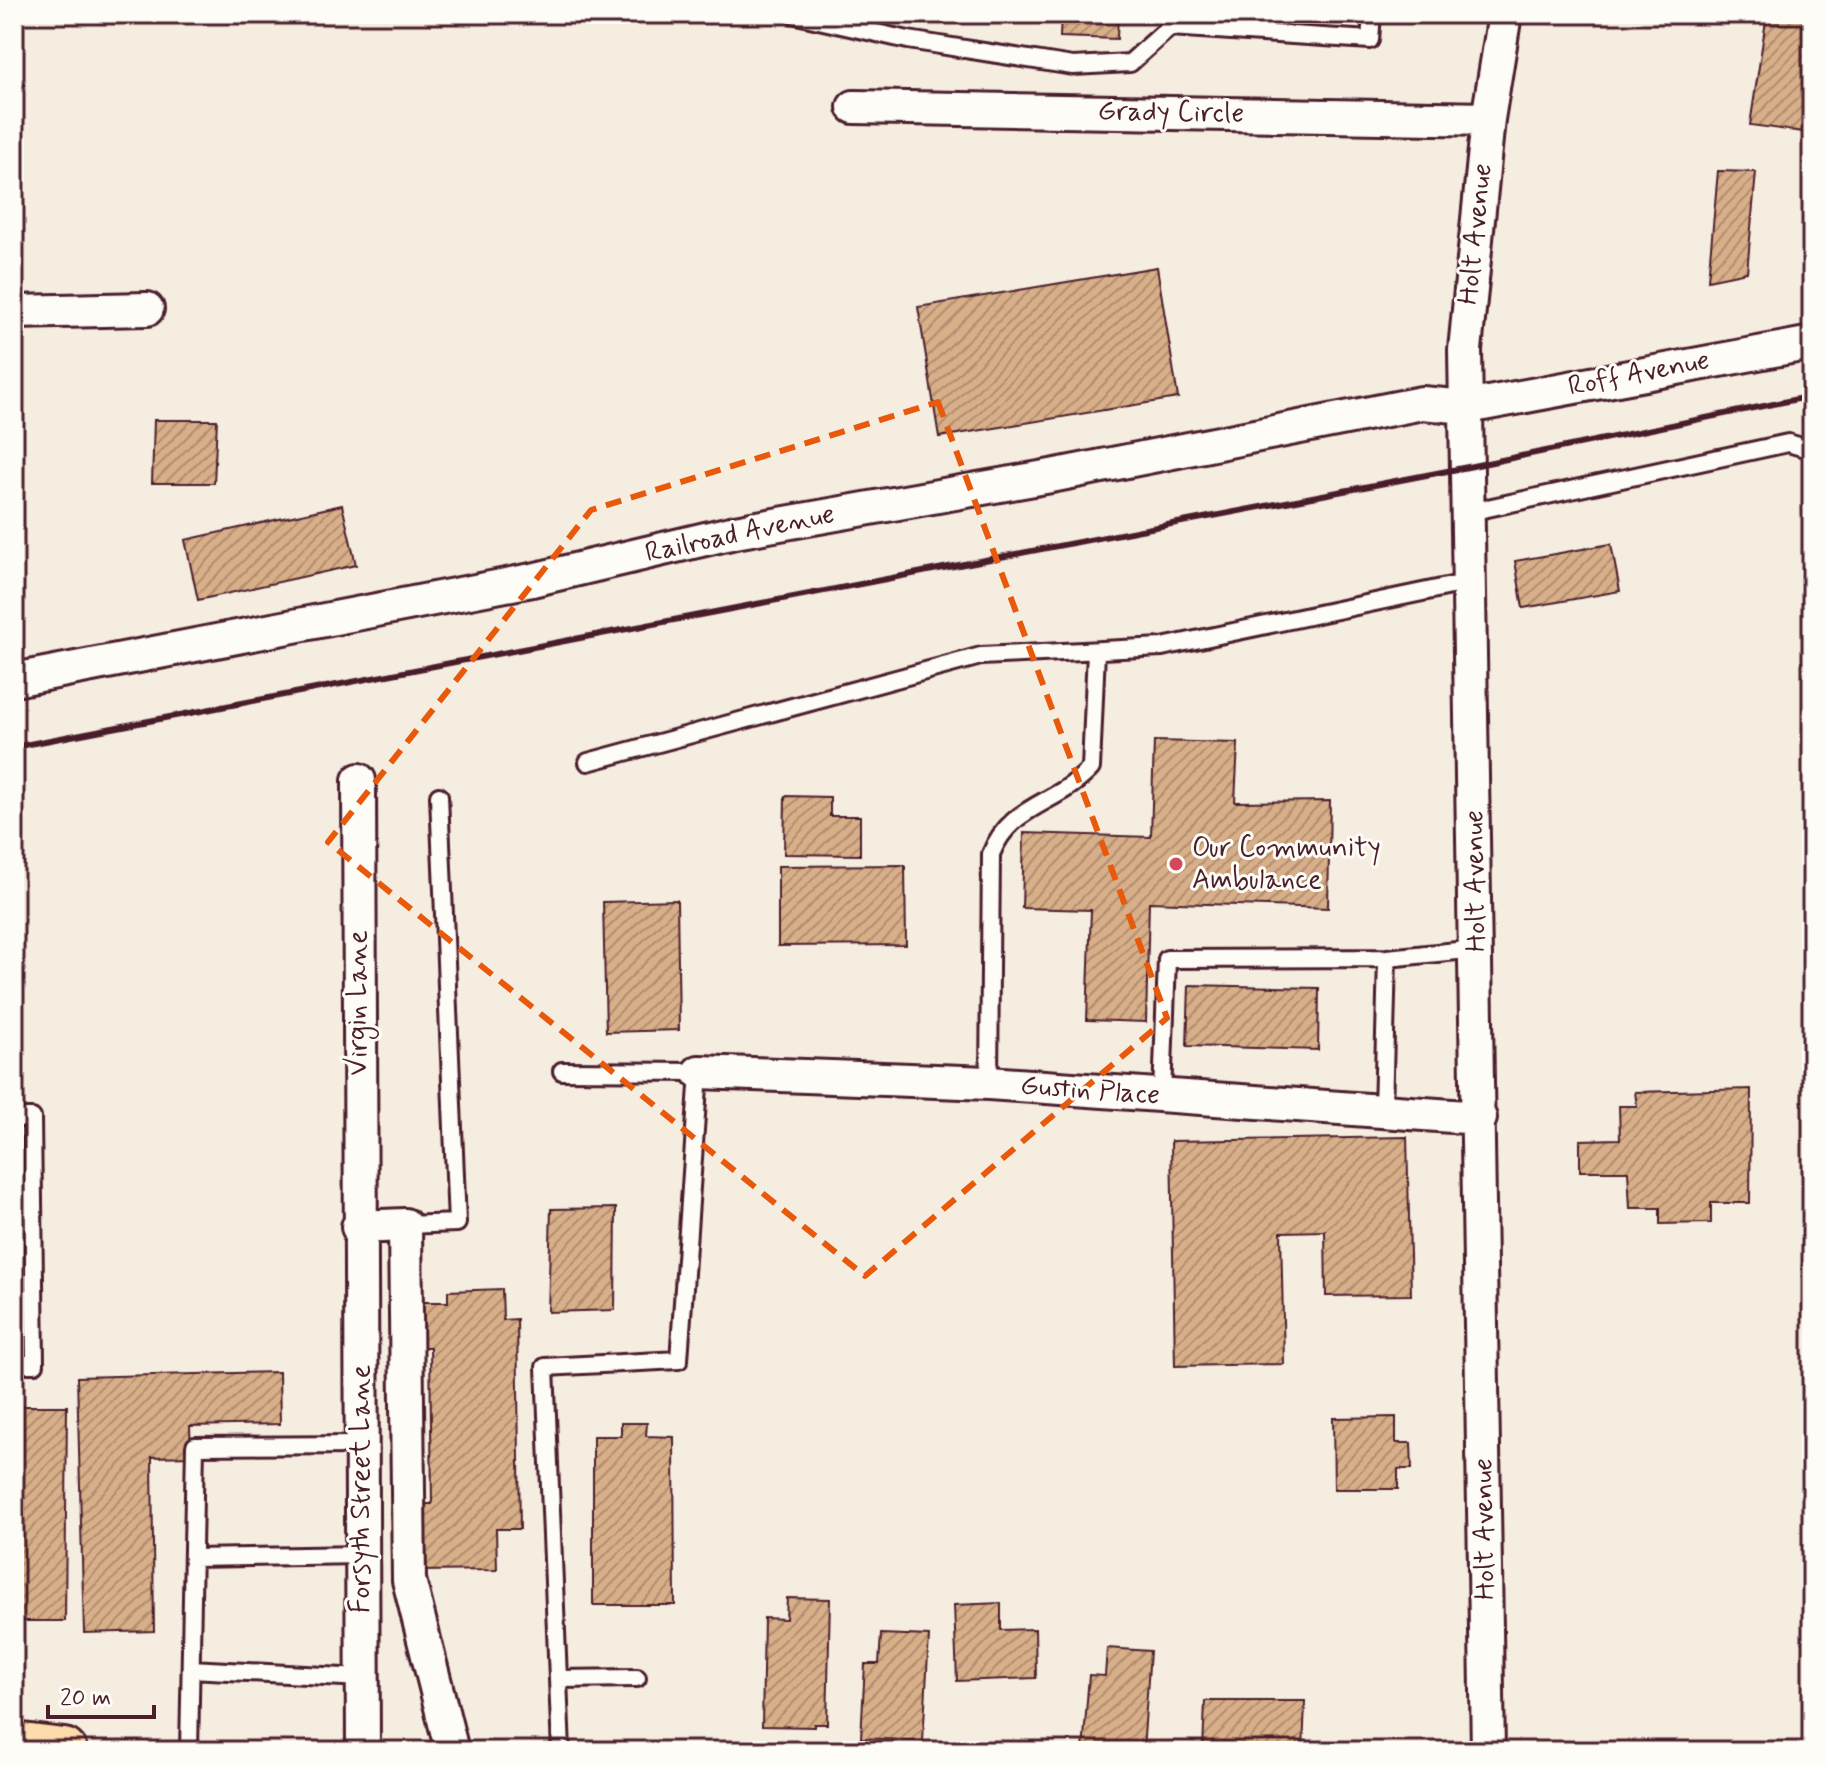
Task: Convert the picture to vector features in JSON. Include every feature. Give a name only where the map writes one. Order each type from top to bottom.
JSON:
[{"type":"main road","points":[[14,1745],[64,1751]]},
{"type":"street","name":"Holt Avenue","points":[[1488,1751],[1465,350],[1488,119],[1505,14]]},
{"type":"street","name":"Grady Circle","points":[[854,107],[1488,119]]},
{"type":"street","points":[[14,312],[147,309]]},
{"type":"street","name":"Roff Avenue","points":[[1467,407],[1812,343]]},
{"type":"street","name":"Railroad Avenue","points":[[14,680],[532,580],[735,532],[1051,476],[1422,403],[1467,407]]},
{"type":"street","name":"Virgin Lane","points":[[358,1227],[359,780]]},
{"type":"street","name":"Gustin Place","points":[[699,1072],[989,1083],[1480,1118]]},
{"type":"street","points":[[358,1227],[405,1225],[409,1580],[452,1751]]},
{"type":"street","name":"Forsyth Street Lane","points":[[358,1227],[363,1751]]},
{"type":"lane","points":[[792,14],[908,40],[1073,66],[1130,63],[1170,21],[1370,40],[1372,14]]},
{"type":"lane","points":[[1469,512],[1788,443],[1812,450]]},
{"type":"lane","points":[[588,762],[981,656],[1162,647],[1470,582]]},
{"type":"lane","points":[[989,1083],[991,854],[999,833],[1015,817],[1077,784],[1091,768],[1096,651]]},
{"type":"lane","points":[[405,1225],[457,1223],[439,796]]},
{"type":"lane","points":[[1162,1096],[1167,959],[1387,958],[1477,949]]},
{"type":"lane","points":[[1383,1111],[1387,958]]},
{"type":"lane","points":[[561,1751],[545,1367],[679,1360],[699,1072],[562,1071]]},
{"type":"lane","points":[[14,1118],[32,1118],[35,1364],[14,1364]]},
{"type":"lane","points":[[189,1751],[195,1446],[361,1445]]},
{"type":"lane","points":[[193,1558],[361,1555]]},
{"type":"lane","points":[[191,1669],[362,1678]]},
{"type":"lane","points":[[558,1679],[637,1678]]},
{"type":"highlighted area","points":[[938,402],[1167,1018],[865,1276],[328,842],[591,510]]},
{"type":"building","points":[[1061,14],[1118,14],[1117,39],[1060,37]]},
{"type":"building","points":[[1767,14],[1812,14],[1812,133],[1750,125]]},
{"type":"building","points":[[1718,171],[1756,172],[1747,272],[1708,280]]},
{"type":"building","points":[[1157,267],[1178,398],[939,437],[918,307]]},
{"type":"building","points":[[154,420],[217,420],[214,483],[152,483]]},
{"type":"building","points":[[342,505],[356,565],[198,600],[185,540]]},
{"type":"building","points":[[1611,544],[1620,591],[1523,608],[1515,561]]},
{"type":"building","name":"Our Community Ambulance","points":[[1154,741],[1238,743],[1235,802],[1330,801],[1328,908],[1149,902],[1146,1022],[1087,1020],[1091,910],[1022,908],[1024,833],[1151,837]]},
{"type":"building","points":[[785,796],[830,797],[830,816],[860,816],[860,855],[784,854]]},
{"type":"building","points":[[905,865],[906,945],[778,946],[778,866]]},
{"type":"building","points":[[677,900],[679,1030],[606,1032],[603,902]]},
{"type":"building","points":[[1189,985],[1319,988],[1318,1050],[1187,1046]]},
{"type":"building","points":[[1751,1089],[1750,1203],[1711,1203],[1711,1223],[1660,1224],[1660,1208],[1630,1208],[1628,1171],[1580,1171],[1580,1140],[1620,1139],[1619,1106],[1637,1106],[1635,1092]]},
{"type":"building","points":[[1407,1137],[1411,1295],[1326,1296],[1325,1231],[1281,1232],[1284,1364],[1175,1366],[1171,1141]]},
{"type":"building","points":[[616,1208],[615,1310],[548,1312],[551,1209]]},
{"type":"building","points":[[502,1289],[503,1320],[517,1319],[520,1529],[496,1529],[497,1570],[421,1571],[420,1504],[432,1504],[430,1347],[415,1347],[414,1302],[448,1302],[448,1291]]},
{"type":"building","points":[[279,1372],[280,1424],[190,1426],[191,1456],[152,1457],[154,1631],[84,1633],[77,1377]]},
{"type":"building","points":[[14,1406],[67,1406],[65,1621],[14,1621]]},
{"type":"building","points":[[1396,1417],[1396,1443],[1411,1443],[1412,1469],[1398,1469],[1398,1489],[1334,1489],[1333,1418]]},
{"type":"building","points":[[621,1423],[647,1423],[646,1436],[674,1437],[675,1605],[593,1605],[593,1436],[621,1436]]},
{"type":"building","points":[[787,1598],[830,1599],[827,1724],[814,1724],[814,1727],[762,1726],[764,1618],[786,1619]]},
{"type":"building","points":[[1001,1603],[1001,1630],[1035,1629],[1036,1678],[957,1681],[954,1605]]},
{"type":"building","points":[[881,1634],[929,1636],[923,1741],[861,1738],[865,1664],[879,1664]]},
{"type":"building","points":[[1107,1648],[1150,1651],[1143,1751],[1083,1751],[1089,1675],[1105,1676]]},
{"type":"building","points":[[1205,1701],[1305,1701],[1303,1751],[1203,1751]]},
{"type":"railway","points":[[14,747],[1468,467],[1812,396]]},
{"type":"place","name":"Our Community Ambulance","points":[[1176,864]]}]
